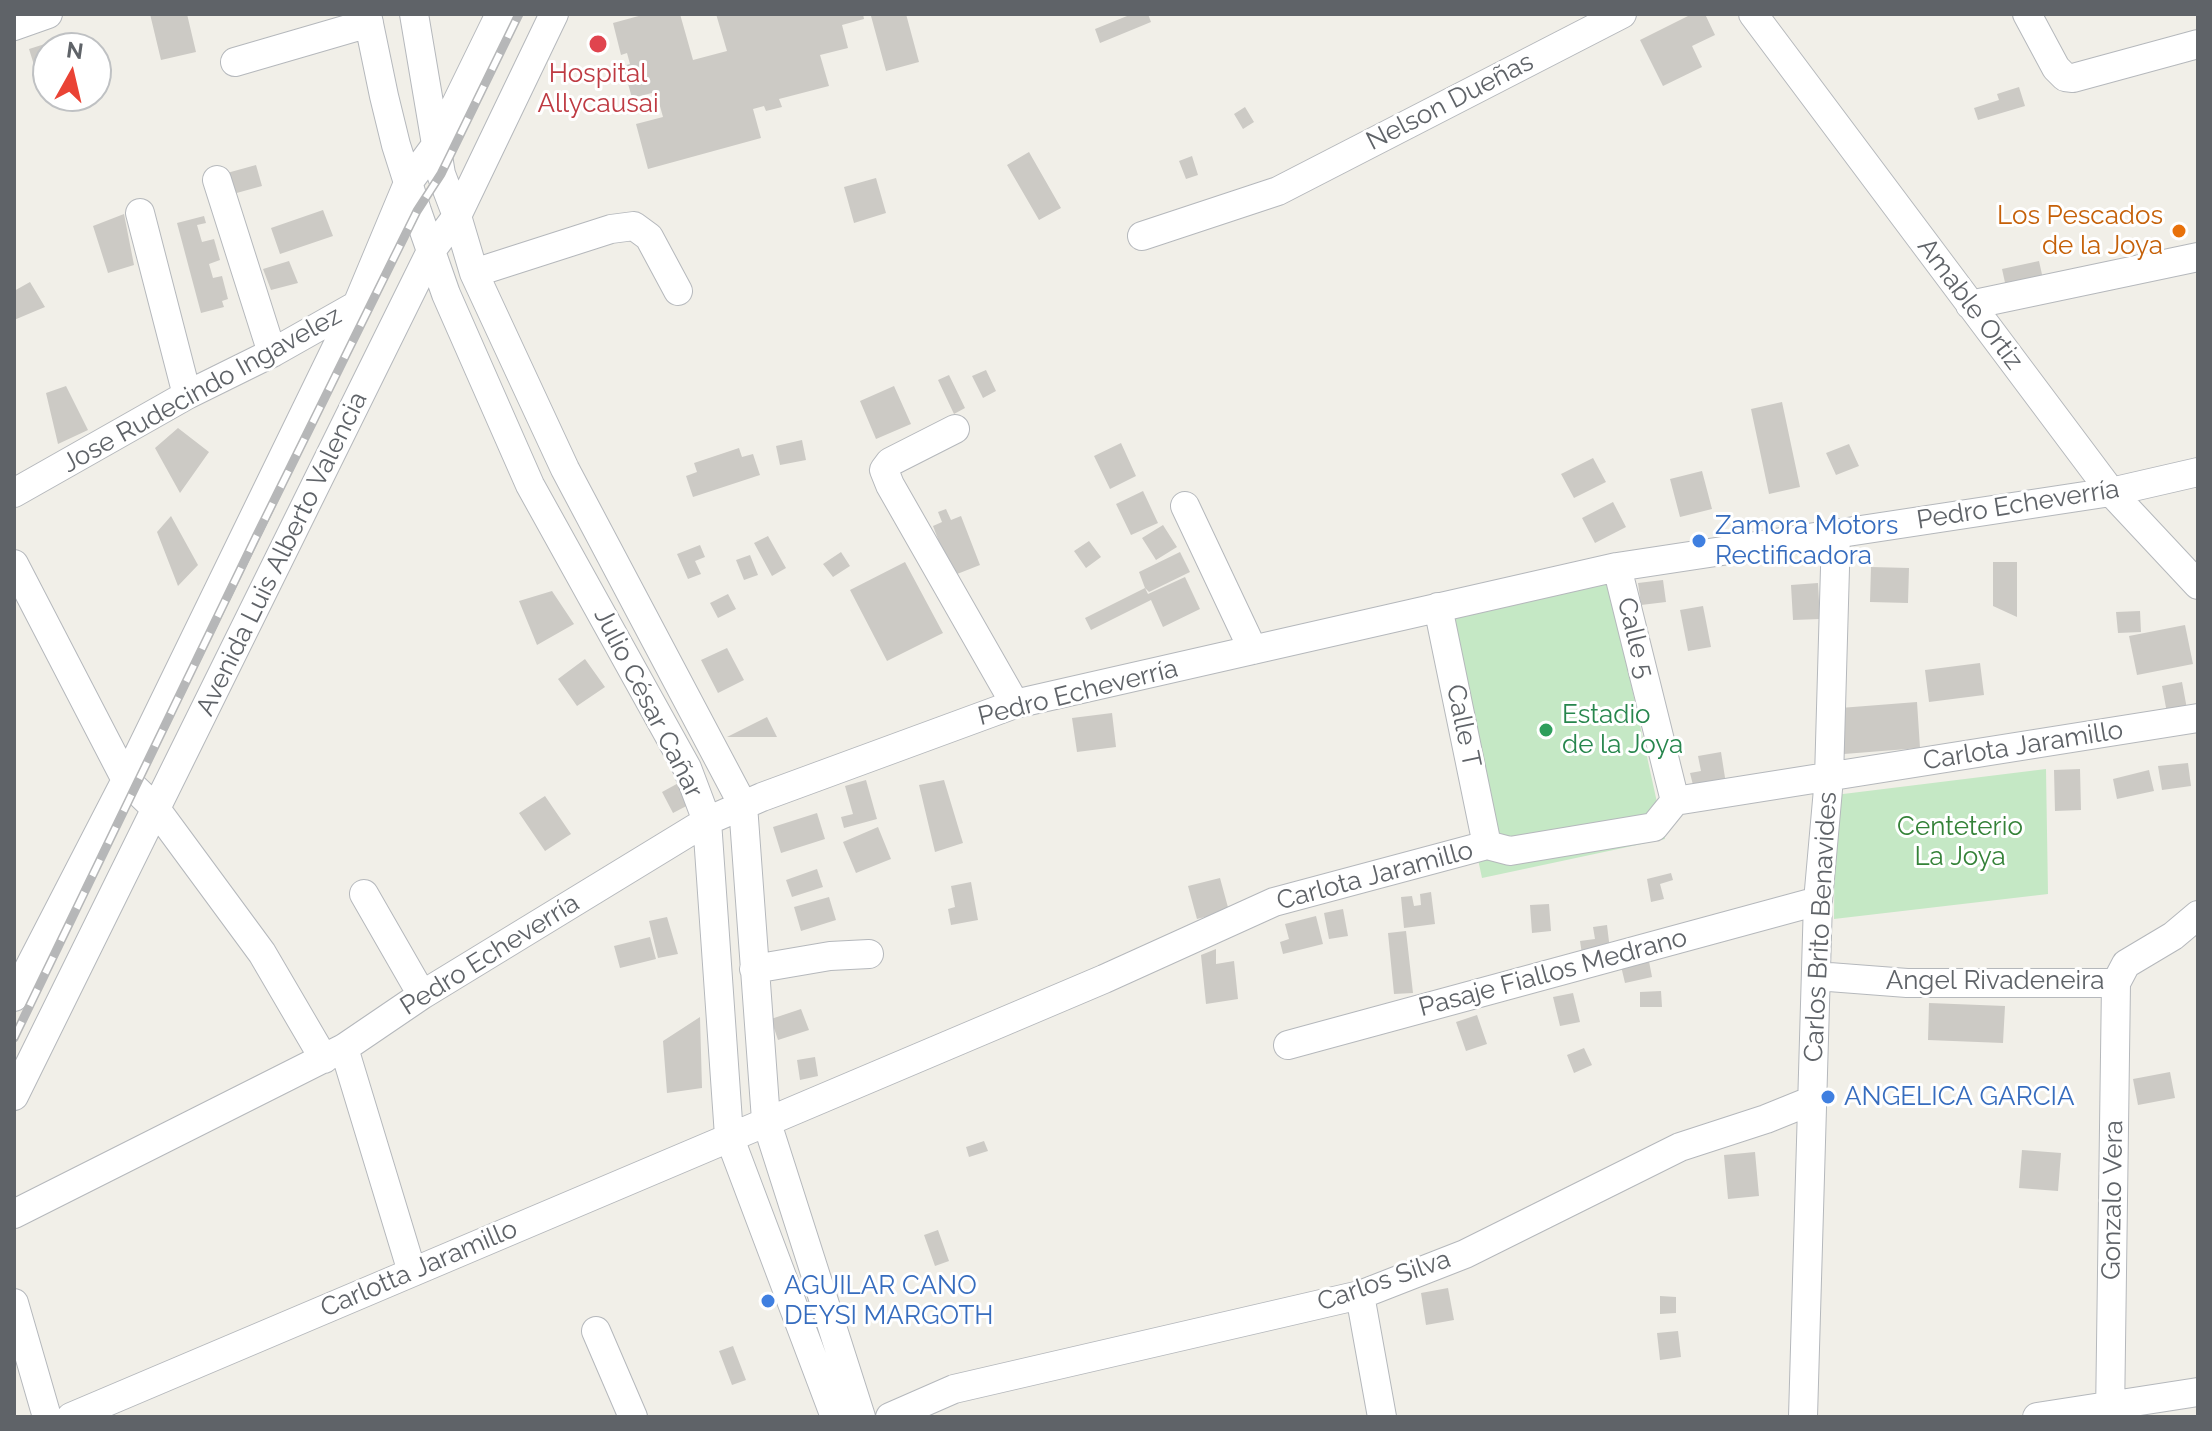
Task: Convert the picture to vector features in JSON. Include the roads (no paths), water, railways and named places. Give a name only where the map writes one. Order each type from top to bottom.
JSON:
[{"type":"street","points":[[14,26],[48,14]]},
{"type":"street","name":"Julio César Cañar","points":[[414,14],[441,174],[474,273],[565,469],[743,805],[766,1120],[861,1417]]},
{"type":"street","name":"Jose Rudecindo Ingavelez","points":[[14,493],[187,395],[272,353],[357,305],[408,183],[436,145],[500,14]]},
{"type":"street","name":"Avenida Luis Alberto Valencia","points":[[14,1096],[431,251],[457,216],[554,14]]},
{"type":"street","name":"Nelson Dueñas","points":[[1142,236],[1278,191],[1622,14]]},
{"type":"street","name":"Amable Ortiz","points":[[1753,14],[2111,492],[2198,585]]},
{"type":"street","points":[[2027,14],[2056,68],[2065,77],[2073,78],[2198,44]]},
{"type":"street","points":[[235,62],[368,18]]},
{"type":"street","name":"Julio César Cañar","points":[[368,18],[384,96],[408,183],[446,294],[530,485],[687,768],[707,821],[729,1136],[835,1417]]},
{"type":"street","points":[[217,180],[272,353]]},
{"type":"street","points":[[140,213],[187,395]]},
{"type":"street","points":[[474,273],[611,229],[634,226],[649,237],[678,291]]},
{"type":"street","points":[[1970,305],[2198,257]]},
{"type":"street","points":[[14,997],[126,780],[357,305]]},
{"type":"street","points":[[955,429],[890,462],[884,470],[1015,704]]},
{"type":"street","name":"Pedro Echeverría","points":[[14,1214],[334,1054],[422,995],[707,821],[1015,704],[1617,567],[2111,492],[2198,472]]},
{"type":"street","points":[[1185,506],[1253,650]]},
{"type":"street","name":"Carlos Brito Benavides","points":[[1803,1417],[1818,901],[1829,778],[1836,533]]},
{"type":"street","points":[[14,564],[126,780],[156,809],[334,1054],[412,1272]]},
{"type":"street","name":"Calle 5","points":[[1617,567],[1675,801]]},
{"type":"street","name":"Calle T","points":[[1438,607],[1487,845]]},
{"type":"street","name":"Carlota Jaramillo","points":[[766,1120],[1104,979],[1274,902],[1487,845],[1510,851],[1654,827],[1675,801],[2198,718]]},
{"type":"street","points":[[364,894],[422,995]]},
{"type":"street","name":"Pasaje Fiallos Medrano","points":[[1288,1045],[1818,901]]},
{"type":"street","name":"Angel Rivadeneira","points":[[1816,976],[1907,983],[2116,983],[2126,964],[2173,936],[2198,915]]},
{"type":"street","points":[[754,969],[818,958],[869,954]]},
{"type":"street","name":"Gonzalo Vera","points":[[2110,1411],[2116,983]]},
{"type":"street","name":"Carlos Silva","points":[[890,1417],[954,1389],[1360,1295],[1465,1254],[1680,1147],[1813,1100]]},
{"type":"street","name":"Carlotta Jaramillo","points":[[71,1417],[766,1120]]},
{"type":"street","points":[[1360,1295],[1382,1417]]},
{"type":"street","points":[[14,1303],[47,1417]]},
{"type":"street","points":[[596,1331],[633,1417]]},
{"type":"street","points":[[2037,1417],[2110,1411],[2198,1392]]},
{"type":"railway","points":[[14,1038],[256,537],[417,211],[441,174],[519,14]]},
{"type":"place","name":"Hospital Allycausai","points":[[598,44]]},
{"type":"place","name":"Los Pescados de la Joya","points":[[2179,231]]},
{"type":"place","name":"Zamora Motors Rectificadora","points":[[1699,541]]},
{"type":"place","name":"Estadio de la Joya","points":[[1546,730]]},
{"type":"place","name":"ANGELICA GARCIA","points":[[1828,1097]]},
{"type":"place","name":"AGUILAR CANO DEYSI MARGOTH","points":[[768,1301]]},
{"type":"park label","name":"Centeterio La Joya","points":[[1960,842]]}]
